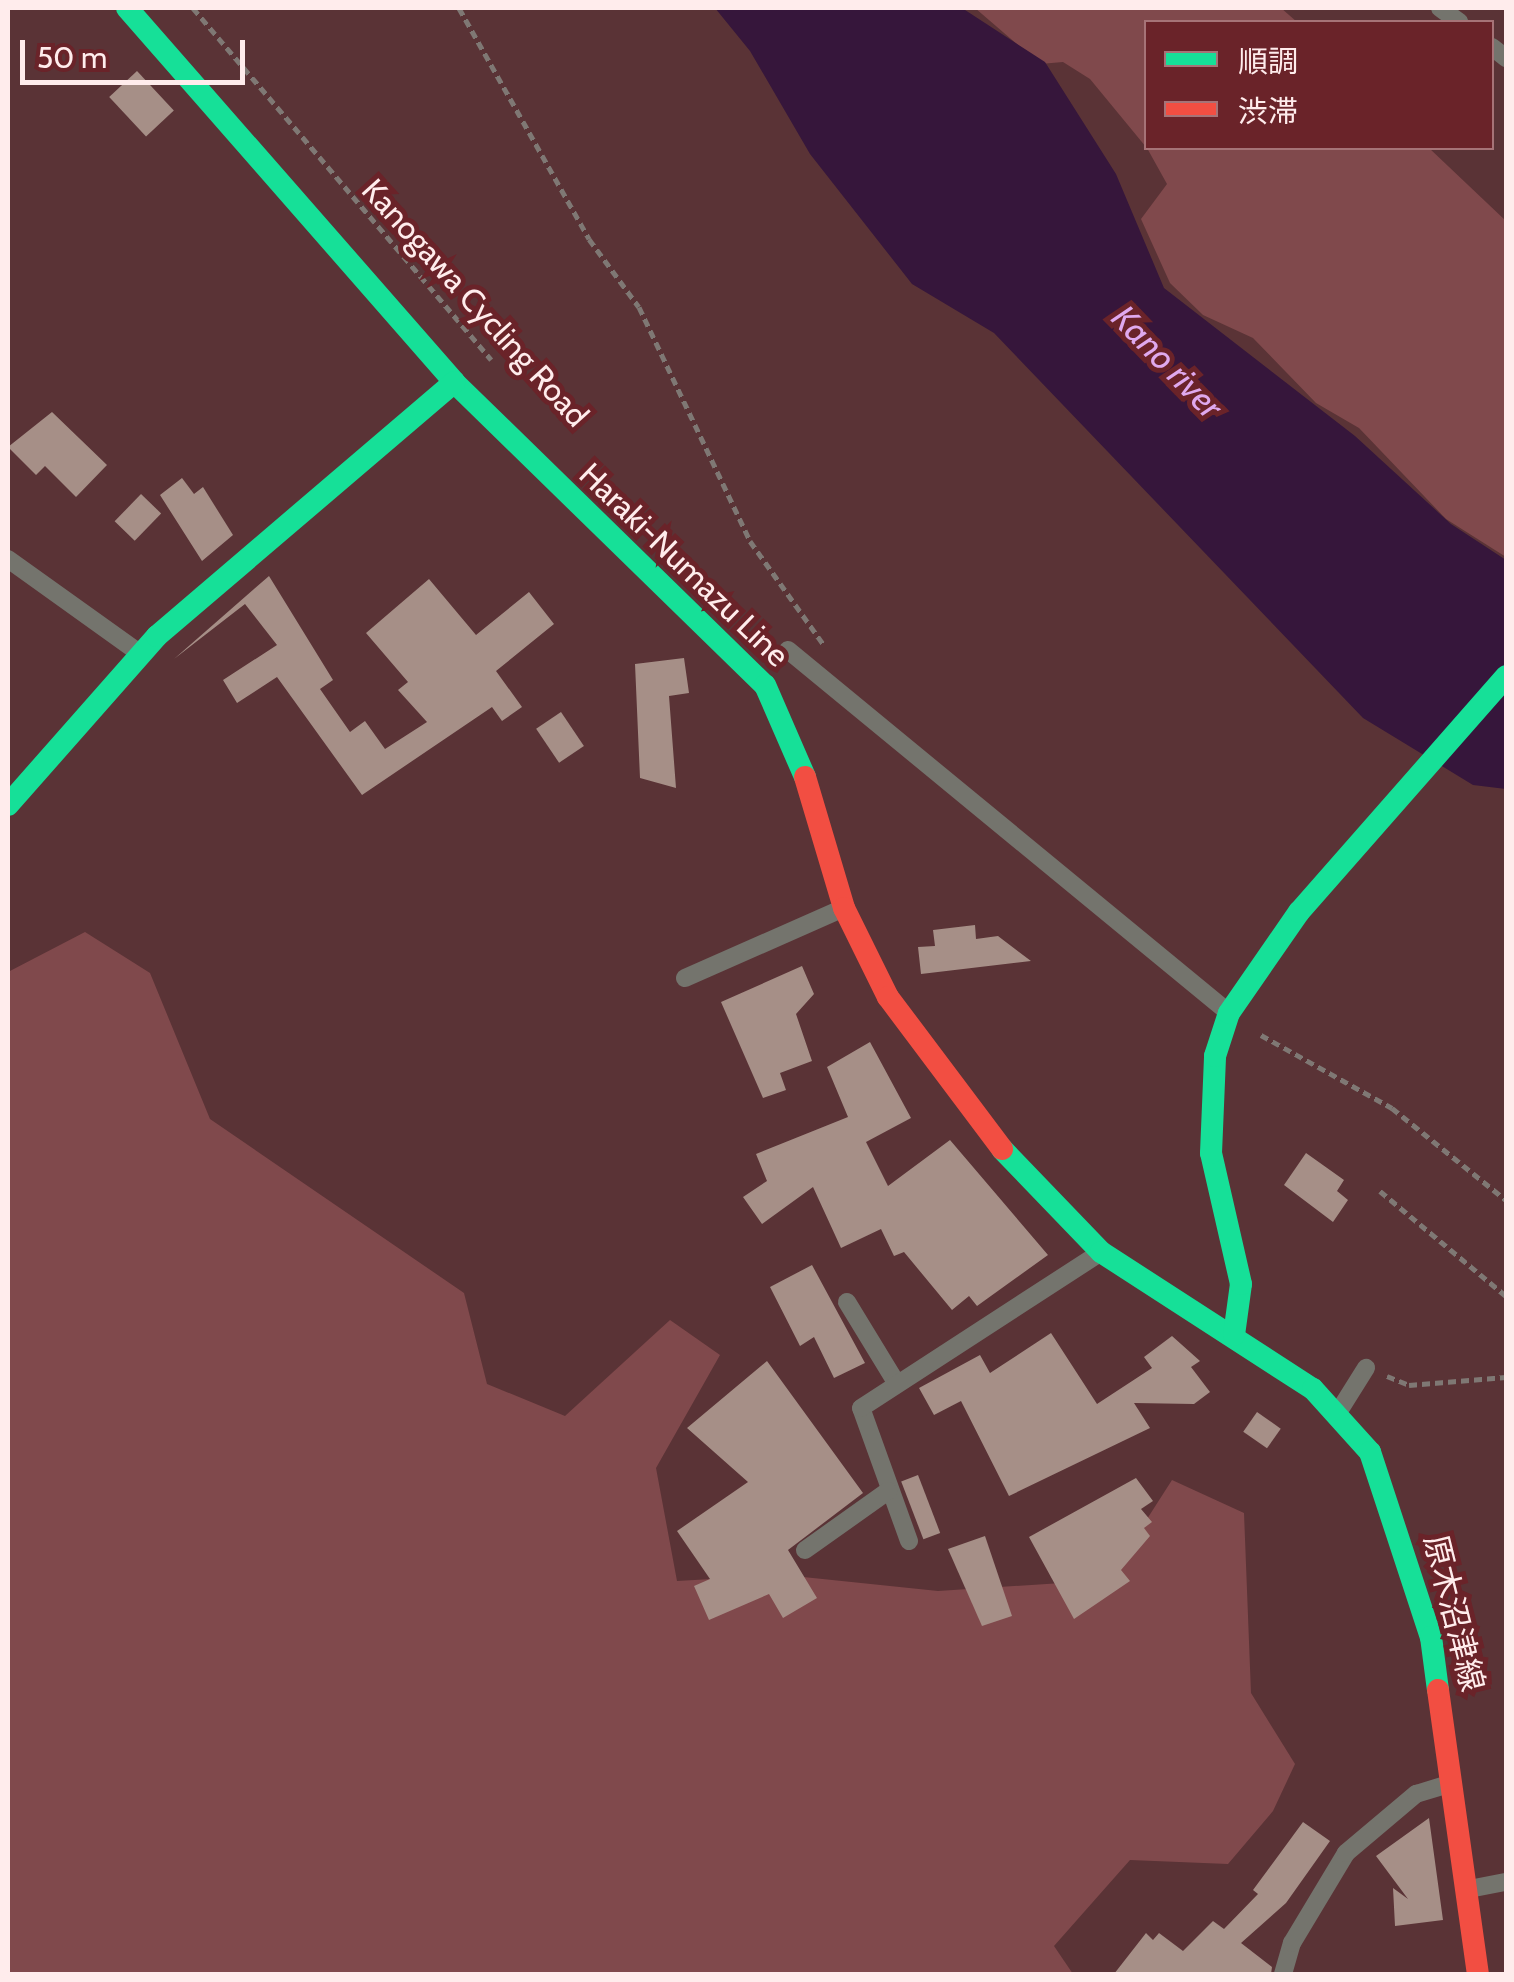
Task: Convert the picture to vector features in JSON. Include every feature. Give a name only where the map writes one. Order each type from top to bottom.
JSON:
[{"type":"main road","name":"Haraki-Numazu Line","points":[[127,8],[454,382],[765,685],[796,746],[844,908],[932,1065],[1017,1170],[1102,1252],[1234,1336]]},
{"type":"main road","points":[[8,805],[143,652],[454,382]]},
{"type":"main road","points":[[1234,1336],[1241,1284],[1211,1153],[1215,1056],[1232,1007],[1326,879],[1506,676]]},
{"type":"main road","name":"原木沼津線","points":[[1234,1336],[1339,1411],[1370,1452],[1409,1554],[1453,1782],[1478,1974]]},
{"type":"lane","points":[[8,559],[128,651],[143,652]]},
{"type":"lane","points":[[788,650],[1232,1007]]},
{"type":"lane","points":[[685,978],[844,908]]},
{"type":"lane","points":[[909,1541],[860,1418],[861,1408],[1102,1252]]},
{"type":"lane","points":[[848,1302],[897,1384]]},
{"type":"lane","points":[[1339,1411],[1366,1368]]},
{"type":"lane","points":[[806,1550],[888,1490]]},
{"type":"lane","points":[[1283,1974],[1292,1943],[1346,1852],[1416,1794],[1453,1782]]},
{"type":"lane","points":[[1468,1889],[1506,1882]]},
{"type":"path","name":"Kanogawa Cycling Road","points":[[193,8],[497,368]]},
{"type":"path","points":[[459,8],[589,239],[639,307],[750,541],[826,648]]},
{"type":"path","points":[[1255,1031],[1392,1108],[1506,1200]]},
{"type":"path","points":[[1380,1190],[1506,1296]]},
{"type":"path","points":[[1366,1368],[1408,1385],[1506,1377]]},
{"type":"shaded area","points":[[975,8],[1281,8],[1295,20],[1144,20],[1144,145],[1090,79],[1063,62],[1040,64]]},
{"type":"shaded area","points":[[1148,150],[1431,150],[1506,221],[1506,557],[1446,519],[1359,428],[1316,403],[1253,338],[1203,315],[1170,283],[1141,219],[1167,184]]},
{"type":"shaded area","points":[[85,932],[150,973],[210,1119],[464,1293],[487,1384],[565,1416],[670,1320],[720,1355],[656,1468],[677,1581],[784,1575],[938,1591],[1108,1580],[1172,1480],[1244,1513],[1251,1693],[1295,1764],[1273,1811],[1228,1864],[1130,1860],[1054,1946],[1073,1974],[8,1974],[8,972]]},
{"type":"water","name":"Kano river","points":[[715,8],[962,8],[1045,62],[1116,174],[1164,288],[1355,436],[1451,524],[1506,560],[1506,789],[1473,785],[1363,718],[994,333],[912,284],[810,154],[750,51]]},
{"type":"building","points":[[137,71],[174,110],[146,136],[109,97]]},
{"type":"building","points":[[52,412],[107,465],[76,497],[45,466],[36,475],[8,447]]},
{"type":"building","points":[[182,478],[194,494],[203,487],[233,535],[202,561],[160,495]]},
{"type":"building","points":[[141,494],[161,513],[135,541],[115,521]]},
{"type":"building","points":[[269,576],[333,680],[320,689],[350,732],[365,721],[385,749],[427,722],[398,690],[408,682],[366,633],[429,579],[476,635],[529,592],[554,624],[496,671],[522,707],[502,721],[492,707],[362,795],[277,677],[237,703],[223,680],[277,645],[245,604],[174,659]]},
{"type":"building","points":[[684,658],[689,693],[669,696],[676,788],[640,778],[635,664]]},
{"type":"building","points":[[561,712],[584,746],[559,763],[536,729]]},
{"type":"building","points":[[975,925],[976,939],[998,936],[1031,961],[921,974],[918,947],[935,946],[933,930]]},
{"type":"building","points":[[802,966],[814,994],[796,1014],[812,1061],[780,1073],[786,1090],[763,1098],[721,1002]]},
{"type":"building","points":[[870,1042],[911,1118],[866,1142],[888,1186],[950,1140],[1048,1255],[977,1306],[969,1296],[952,1310],[904,1252],[894,1256],[881,1229],[841,1248],[813,1187],[762,1224],[743,1197],[767,1181],[756,1154],[848,1117],[827,1067]]},
{"type":"building","points":[[1306,1153],[1344,1180],[1337,1191],[1348,1200],[1333,1222],[1284,1185]]},
{"type":"building","points":[[812,1265],[865,1363],[834,1378],[814,1337],[800,1346],[770,1287]]},
{"type":"building","points":[[1051,1333],[1097,1404],[1152,1368],[1144,1357],[1172,1336],[1200,1361],[1191,1367],[1210,1392],[1194,1404],[1134,1403],[1150,1428],[1009,1496],[961,1401],[934,1415],[919,1388],[980,1355],[990,1373]]},
{"type":"building","points":[[767,1361],[863,1493],[788,1550],[817,1598],[783,1618],[769,1594],[709,1620],[694,1586],[710,1579],[677,1531],[748,1482],[687,1428]]},
{"type":"building","points":[[1257,1412],[1281,1429],[1267,1448],[1243,1432]]},
{"type":"building","points":[[918,1475],[940,1533],[923,1539],[901,1481]]},
{"type":"building","points":[[1136,1478],[1153,1501],[1141,1509],[1152,1522],[1144,1528],[1150,1536],[1121,1570],[1130,1581],[1074,1619],[1029,1537]]},
{"type":"building","points":[[985,1536],[1012,1616],[982,1626],[948,1549]]},
{"type":"building","points":[[1429,1818],[1443,1920],[1395,1926],[1393,1888],[1408,1899],[1376,1856]]},
{"type":"building","points":[[1303,1822],[1330,1841],[1286,1903],[1241,1943],[1272,1967],[1271,1974],[1114,1974],[1146,1933],[1153,1940],[1159,1933],[1183,1951],[1213,1921],[1224,1929],[1258,1894],[1253,1890]]},
{"type":"traffic: fast","points":[[127,8],[454,382],[765,685],[805,777]]},
{"type":"traffic: fast","points":[[8,805],[157,636],[454,382]]},
{"type":"traffic: fast","points":[[1234,1335],[1241,1284],[1211,1153],[1215,1056],[1229,1013],[1299,912],[1506,676]]},
{"type":"traffic: fast","points":[[1002,1149],[1101,1252],[1313,1389],[1370,1452],[1431,1637],[1438,1690]]},
{"type":"traffic: jam","points":[[805,777],[844,908],[888,997],[1002,1149]]},
{"type":"traffic: jam","points":[[1438,1690],[1478,1974]]}]
